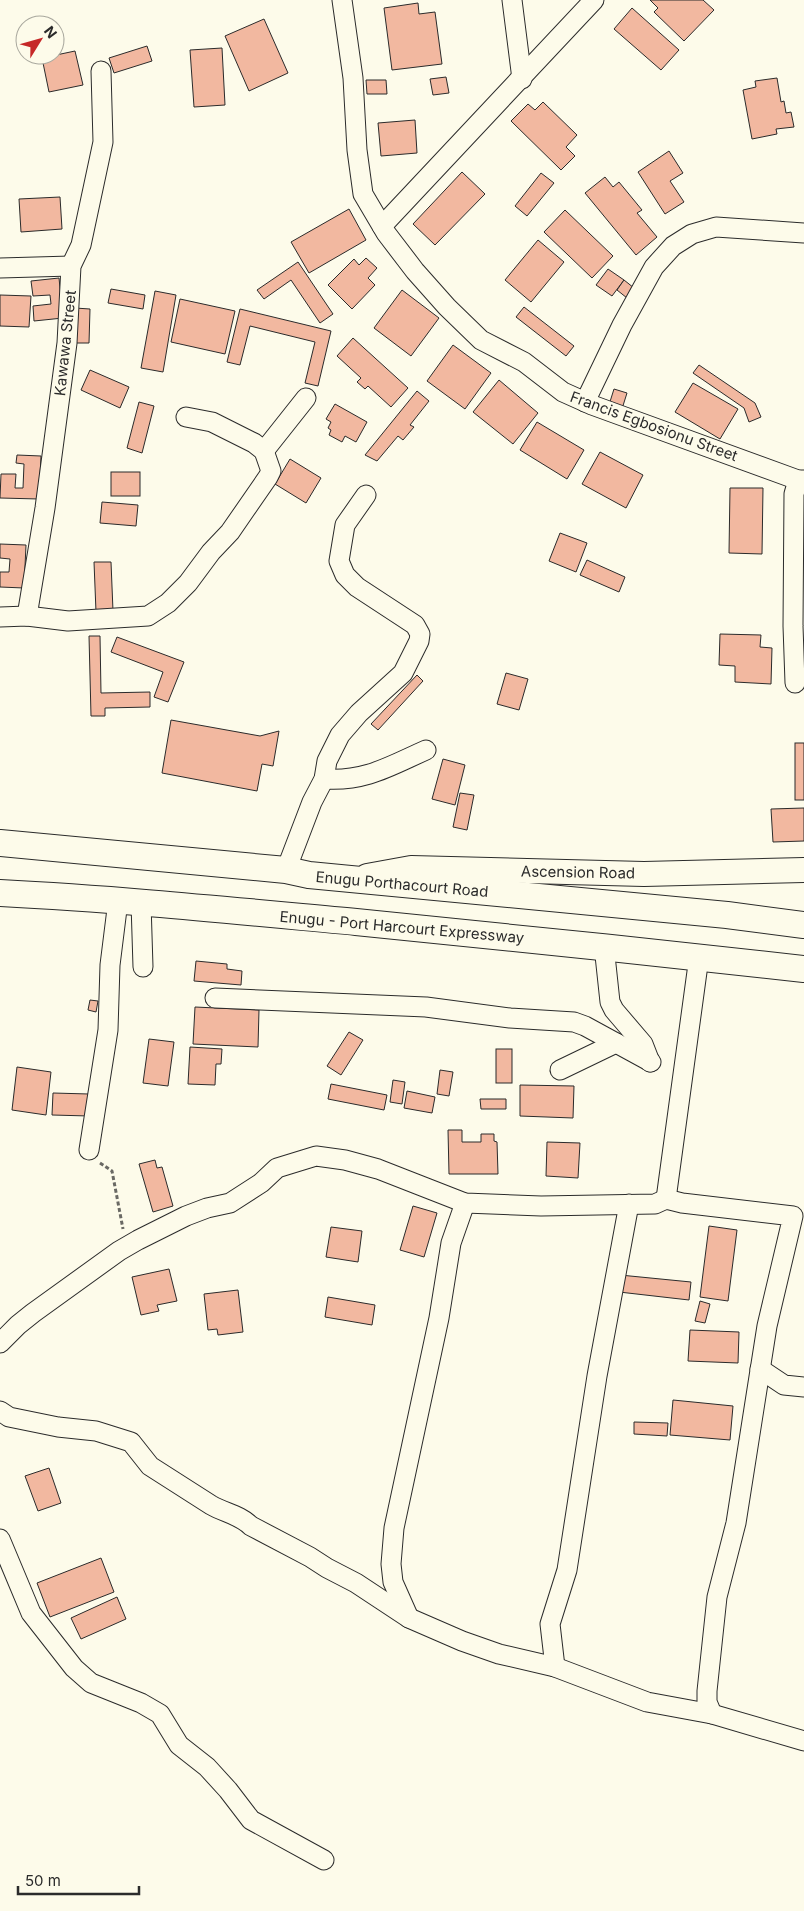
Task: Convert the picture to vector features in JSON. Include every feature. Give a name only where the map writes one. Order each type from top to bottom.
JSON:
[{"type":"highway","name":"Enugu Porthacourt Road","points":[[0,843],[286,870],[309,875],[726,915],[804,925]]},
{"type":"highway","name":"Enugu - Port Harcourt Expressway","points":[[0,893],[129,902],[604,946],[804,970]]},
{"type":"main road","name":"Ascension Road","points":[[352,878],[411,868],[644,874],[804,870]]},
{"type":"street","name":"Francis Egbosionu Street","points":[[342,0],[353,78],[357,150],[363,194],[382,226],[415,271],[447,307],[481,340],[524,362],[555,388],[585,402],[801,480]]},
{"type":"street","points":[[512,0],[522,79]]},
{"type":"street","points":[[382,226],[522,79],[594,0]]},
{"type":"street","name":"Kawawa Street","points":[[27,616],[45,508],[67,343],[71,266],[81,246],[102,142],[101,71]]},
{"type":"street","points":[[585,402],[622,325],[654,267],[672,246],[692,234],[716,227],[804,233]]},
{"type":"street","points":[[0,268],[71,266]]},
{"type":"street","points":[[264,451],[306,398]]},
{"type":"street","points":[[0,618],[27,616],[68,621],[148,616],[168,603],[188,583],[211,552],[230,532],[271,471],[264,451],[254,443],[212,422],[186,417]]},
{"type":"street","points":[[795,683],[793,626],[794,494],[801,480]]},
{"type":"street","points":[[286,870],[312,802],[324,778],[327,760],[340,735],[359,713],[403,673],[419,641],[420,634],[415,626],[357,587],[345,575],[339,561],[345,525],[366,495]]},
{"type":"street","points":[[324,778],[356,779],[374,774],[426,750]]},
{"type":"street","points":[[129,902],[143,967]]},
{"type":"street","points":[[89,1150],[108,1030],[110,965],[129,902]]},
{"type":"street","points":[[215,998],[426,1007],[510,1018],[574,1022],[651,1062],[643,1044],[614,1010],[610,1002],[604,946]]},
{"type":"street","points":[[666,1199],[699,957]]},
{"type":"street","points":[[560,1070],[616,1043]]},
{"type":"street","points":[[0,1343],[18,1325],[126,1247],[186,1216],[230,1202],[261,1183],[277,1168],[316,1156],[345,1160],[378,1169],[465,1204],[541,1206],[655,1204],[666,1199],[682,1203],[793,1216],[766,1326],[736,1523],[716,1606],[707,1691],[707,1702],[712,1714]]},
{"type":"street","points":[[408,1618],[393,1582],[391,1564],[394,1528],[439,1318],[451,1243],[465,1204]]},
{"type":"street","points":[[555,1667],[550,1624],[567,1570],[597,1376],[628,1204]]},
{"type":"street","points":[[760,1369],[784,1385],[804,1387]]},
{"type":"street","points":[[0,1411],[9,1417],[58,1427],[96,1431],[131,1442],[150,1466],[222,1511],[244,1519],[251,1526],[356,1583],[408,1618],[462,1641],[499,1654],[555,1667],[646,1702],[712,1714],[804,1741]]},
{"type":"street","points":[[0,1539],[31,1613],[74,1668],[92,1683],[141,1703],[160,1714],[179,1745],[207,1767],[228,1790],[250,1820],[324,1860]]},
{"type":"path","points":[[89,1150],[95,1160],[112,1171],[126,1247]]},
{"type":"building","points":[[650,0],[703,0],[714,10],[684,41],[654,12],[658,8]]},
{"type":"building","points":[[418,3],[419,14],[435,12],[442,64],[392,70],[384,8]]},
{"type":"building","points":[[632,8],[679,50],[661,70],[614,29]]},
{"type":"building","points":[[264,19],[288,73],[249,91],[225,36]]},
{"type":"building","points":[[147,46],[152,61],[114,73],[109,58]]},
{"type":"building","points":[[222,48],[225,105],[194,107],[190,50]]},
{"type":"building","points":[[75,51],[83,85],[49,92],[43,65],[65,65],[65,53]]},
{"type":"building","points":[[446,77],[449,93],[433,95],[430,79]]},
{"type":"building","points":[[777,78],[781,102],[784,101],[786,113],[791,112],[794,127],[776,129],[777,134],[752,139],[743,90],[756,87],[755,81]]},
{"type":"building","points":[[366,80],[386,80],[387,94],[367,94]]},
{"type":"building","points":[[543,102],[577,135],[566,147],[575,156],[561,170],[511,121],[528,104],[535,110]]},
{"type":"building","points":[[415,120],[417,153],[381,156],[378,123]]},
{"type":"building","points":[[669,151],[683,173],[670,181],[684,202],[665,214],[638,172]]},
{"type":"building","points":[[462,172],[485,194],[435,245],[413,224]]},
{"type":"building","points":[[541,173],[554,183],[527,216],[515,206]]},
{"type":"building","points":[[605,177],[613,187],[619,182],[642,210],[637,213],[657,237],[636,255],[585,193]]},
{"type":"building","points":[[60,197],[62,229],[21,232],[19,199]]},
{"type":"building","points":[[349,209],[366,240],[309,273],[291,242]]},
{"type":"building","points":[[565,210],[613,256],[592,278],[544,232]]},
{"type":"building","points":[[538,240],[564,262],[531,302],[505,280]]},
{"type":"building","points":[[366,258],[377,268],[368,278],[375,285],[352,309],[328,285],[354,259],[359,265]]},
{"type":"building","points":[[298,262],[333,314],[320,323],[291,280],[264,299],[257,290]]},
{"type":"building","points":[[608,269],[624,280],[612,296],[596,285]]},
{"type":"building","points":[[59,278],[63,318],[34,321],[33,306],[51,304],[50,295],[33,296],[31,281]]},
{"type":"building","points":[[624,280],[634,288],[627,298],[617,290]]},
{"type":"building","points":[[111,289],[145,295],[143,309],[108,303]]},
{"type":"building","points":[[402,290],[439,318],[411,356],[374,328]]},
{"type":"building","points":[[155,291],[176,295],[163,372],[141,368]]},
{"type":"building","points":[[0,295],[31,296],[29,327],[0,326]]},
{"type":"building","points":[[180,299],[235,311],[225,354],[171,342]]},
{"type":"building","points":[[524,307],[574,346],[566,356],[516,317]]},
{"type":"building","points":[[75,308],[90,309],[89,343],[74,343]]},
{"type":"building","points":[[240,309],[331,331],[318,386],[305,383],[315,342],[250,326],[240,365],[227,362]]},
{"type":"building","points":[[353,338],[408,388],[391,407],[368,386],[365,389],[357,382],[361,378],[337,356]]},
{"type":"building","points":[[453,345],[491,373],[465,409],[427,381]]},
{"type":"building","points":[[699,365],[755,403],[761,417],[749,422],[744,408],[693,373]]},
{"type":"building","points":[[90,370],[129,387],[120,408],[81,390]]},
{"type":"building","points":[[499,380],[538,413],[513,444],[473,412]]},
{"type":"building","points":[[693,383],[738,409],[720,439],[675,412]]},
{"type":"building","points":[[614,389],[627,393],[621,412],[608,408]]},
{"type":"building","points":[[417,391],[429,401],[410,425],[414,427],[403,440],[398,436],[377,461],[365,455]]},
{"type":"building","points":[[139,402],[154,406],[142,453],[127,448]]},
{"type":"building","points":[[335,404],[367,422],[356,442],[345,436],[342,442],[329,435],[331,430],[328,428],[331,422],[326,419]]},
{"type":"building","points":[[537,422],[584,450],[567,479],[520,450]]},
{"type":"building","points":[[600,452],[643,475],[626,508],[582,484]]},
{"type":"building","points":[[17,455],[41,456],[39,499],[0,498],[1,474],[16,474],[15,488],[23,488],[24,464],[16,463]]},
{"type":"building","points":[[290,459],[321,478],[306,503],[275,484]]},
{"type":"building","points":[[111,472],[140,472],[140,496],[111,496]]},
{"type":"building","points":[[730,488],[763,488],[762,554],[729,553]]},
{"type":"building","points":[[102,502],[138,505],[136,526],[100,523]]},
{"type":"building","points":[[560,533],[587,543],[576,572],[549,561]]},
{"type":"building","points":[[0,544],[26,545],[24,588],[0,587],[0,572],[9,572],[10,559],[0,558]]},
{"type":"building","points":[[587,560],[625,577],[619,592],[580,575]]},
{"type":"building","points":[[94,562],[111,562],[113,611],[96,612]]},
{"type":"building","points":[[720,634],[761,635],[760,647],[772,648],[771,684],[735,682],[735,666],[719,665]]},
{"type":"building","points":[[89,636],[100,636],[101,693],[150,692],[150,707],[105,708],[105,716],[91,716]]},
{"type":"building","points":[[117,637],[184,662],[168,702],[154,697],[163,672],[111,652]]},
{"type":"building","points":[[506,673],[528,679],[519,710],[497,704]]},
{"type":"building","points":[[417,675],[423,681],[378,730],[371,724]]},
{"type":"building","points":[[171,720],[260,736],[279,731],[273,766],[262,764],[257,791],[162,773]]},
{"type":"building","points":[[795,743],[804,743],[804,800],[795,800]]},
{"type":"building","points":[[443,759],[465,765],[455,805],[432,799]]},
{"type":"building","points":[[460,793],[474,795],[467,830],[453,827]]},
{"type":"building","points":[[804,808],[804,841],[773,842],[771,809]]},
{"type":"building","points":[[196,961],[227,964],[227,969],[242,971],[241,985],[194,981]]},
{"type":"building","points":[[90,1000],[98,1001],[96,1012],[88,1010]]},
{"type":"building","points":[[195,1007],[259,1010],[258,1047],[193,1044]]},
{"type":"building","points":[[349,1032],[363,1040],[341,1075],[327,1066]]},
{"type":"building","points":[[149,1039],[174,1042],[168,1086],[143,1083]]},
{"type":"building","points":[[190,1047],[222,1049],[221,1064],[216,1064],[215,1085],[188,1084]]},
{"type":"building","points":[[496,1049],[512,1049],[512,1083],[496,1083]]},
{"type":"building","points":[[17,1067],[51,1072],[46,1115],[12,1110]]},
{"type":"building","points":[[440,1070],[453,1072],[449,1096],[437,1094]]},
{"type":"building","points":[[393,1080],[405,1082],[402,1104],[390,1102]]},
{"type":"building","points":[[331,1084],[387,1095],[384,1110],[328,1099]]},
{"type":"building","points":[[520,1085],[574,1086],[573,1118],[520,1116]]},
{"type":"building","points":[[407,1091],[435,1097],[432,1113],[404,1108]]},
{"type":"building","points":[[53,1093],[89,1094],[89,1116],[52,1115]]},
{"type":"building","points":[[480,1099],[506,1099],[506,1109],[481,1109]]},
{"type":"building","points":[[448,1130],[462,1130],[462,1142],[481,1142],[481,1134],[494,1134],[494,1141],[497,1142],[498,1174],[449,1174]]},
{"type":"building","points":[[547,1142],[580,1143],[578,1178],[546,1176]]},
{"type":"building","points":[[155,1160],[157,1168],[162,1167],[173,1206],[153,1212],[139,1164]]},
{"type":"building","points":[[413,1206],[437,1213],[424,1257],[400,1250]]},
{"type":"building","points":[[709,1226],[737,1230],[728,1301],[700,1297]]},
{"type":"building","points":[[331,1227],[362,1231],[358,1262],[326,1257]]},
{"type":"building","points":[[169,1269],[177,1301],[157,1305],[159,1311],[141,1315],[132,1277]]},
{"type":"building","points":[[620,1275],[691,1282],[689,1300],[619,1292]]},
{"type":"building","points":[[238,1290],[243,1332],[218,1335],[217,1329],[208,1330],[204,1294]]},
{"type":"building","points":[[328,1297],[375,1305],[372,1325],[325,1317]]},
{"type":"building","points":[[700,1301],[710,1304],[705,1323],[695,1321]]},
{"type":"building","points":[[690,1330],[739,1332],[738,1363],[688,1361]]},
{"type":"building","points":[[673,1400],[733,1406],[730,1440],[670,1435]]},
{"type":"building","points":[[634,1422],[668,1423],[667,1436],[634,1434]]},
{"type":"building","points":[[49,1468],[61,1503],[38,1511],[25,1476]]},
{"type":"building","points":[[101,1558],[114,1592],[50,1617],[37,1583]]},
{"type":"building","points":[[117,1597],[126,1619],[81,1639],[71,1618]]}]
